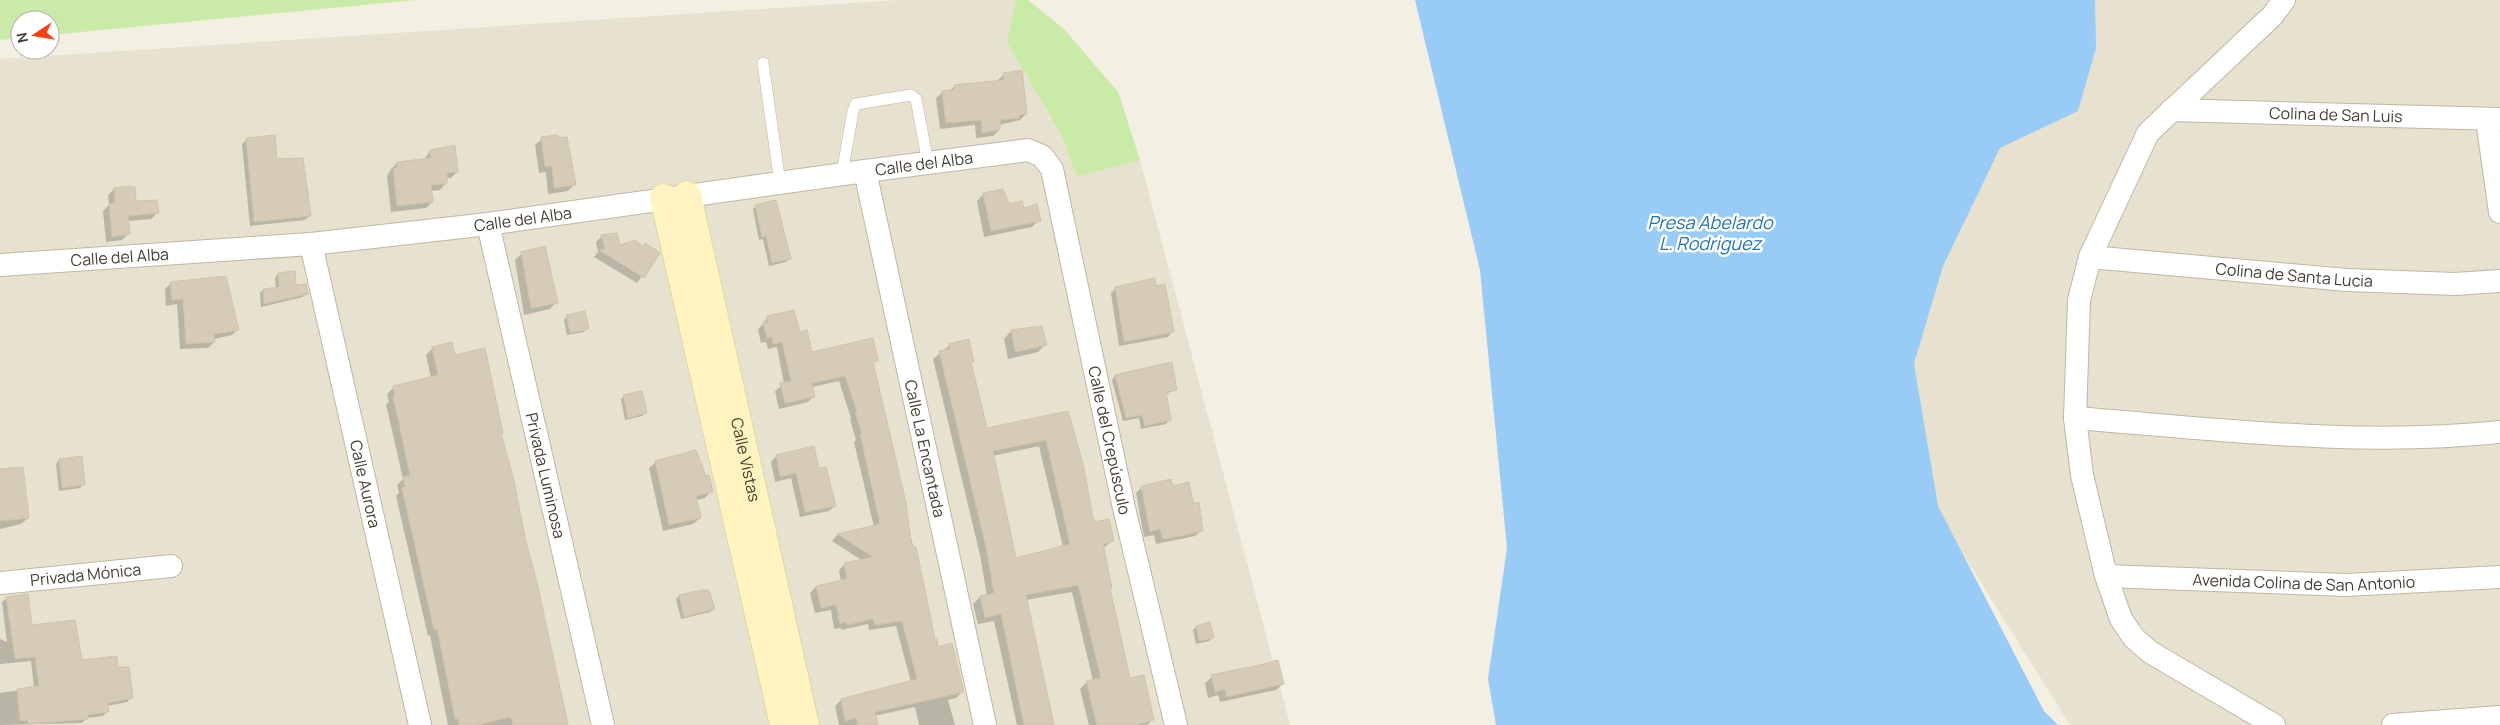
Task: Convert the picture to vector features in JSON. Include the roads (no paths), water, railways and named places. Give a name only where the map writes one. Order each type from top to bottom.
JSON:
[{"type":"street","points":[[2274,725],[2150,652],[2134,638],[2121,619],[2106,576],[2082,476],[2075,418],[2079,300],[2090,257],[2148,133],[2272,16],[2284,0]]},
{"type":"street","name":"Colina de San Luis","points":[[2171,110],[2493,120]]},
{"type":"street","points":[[2493,120],[2500,212]]},
{"type":"street","name":"Calle del Alba","points":[[0,265],[311,244],[488,224],[780,182],[1028,150],[1042,156]]},
{"type":"street","name":"Calle del Crepúsculo","points":[[1042,156],[1052,169],[1124,508],[1176,725]]},
{"type":"street","name":"Calle La Encantada","points":[[865,171],[985,725]]},
{"type":"street","name":"Calle Vistas","points":[[675,197],[783,673],[805,725]]},
{"type":"street","name":"Privada Luminosa","points":[[488,224],[603,725]]},
{"type":"street","name":"Calle Aurora","points":[[311,244],[420,725]]},
{"type":"street","name":"Colina de Santa Lucia","points":[[2090,257],[2347,280],[2455,284],[2500,281]]},
{"type":"street","points":[[2075,418],[2312,436],[2460,436],[2500,432]]},
{"type":"street","name":"Privada Mónica","points":[[0,583],[171,566]]},
{"type":"street","name":"Avenida Colina de San Antonio","points":[[2106,576],[2346,585],[2500,577]]},
{"type":"street","name":"Calle Vistas","points":[[783,673],[784,725]]},
{"type":"street","points":[[2393,725],[2500,716]]},
{"type":"lane","points":[[763,63],[780,182]]},
{"type":"lane","points":[[842,174],[853,111],[856,104],[912,95],[916,99],[928,163]]},
{"type":"water","name":"Presa Abelardo L. Rodriguez","points":[[1415,0],[2095,0],[2096,48],[2078,111],[2000,148],[1943,266],[1914,364],[1938,506],[2044,711],[2058,725],[1496,725],[1488,679],[1507,548],[1480,270]]}]
